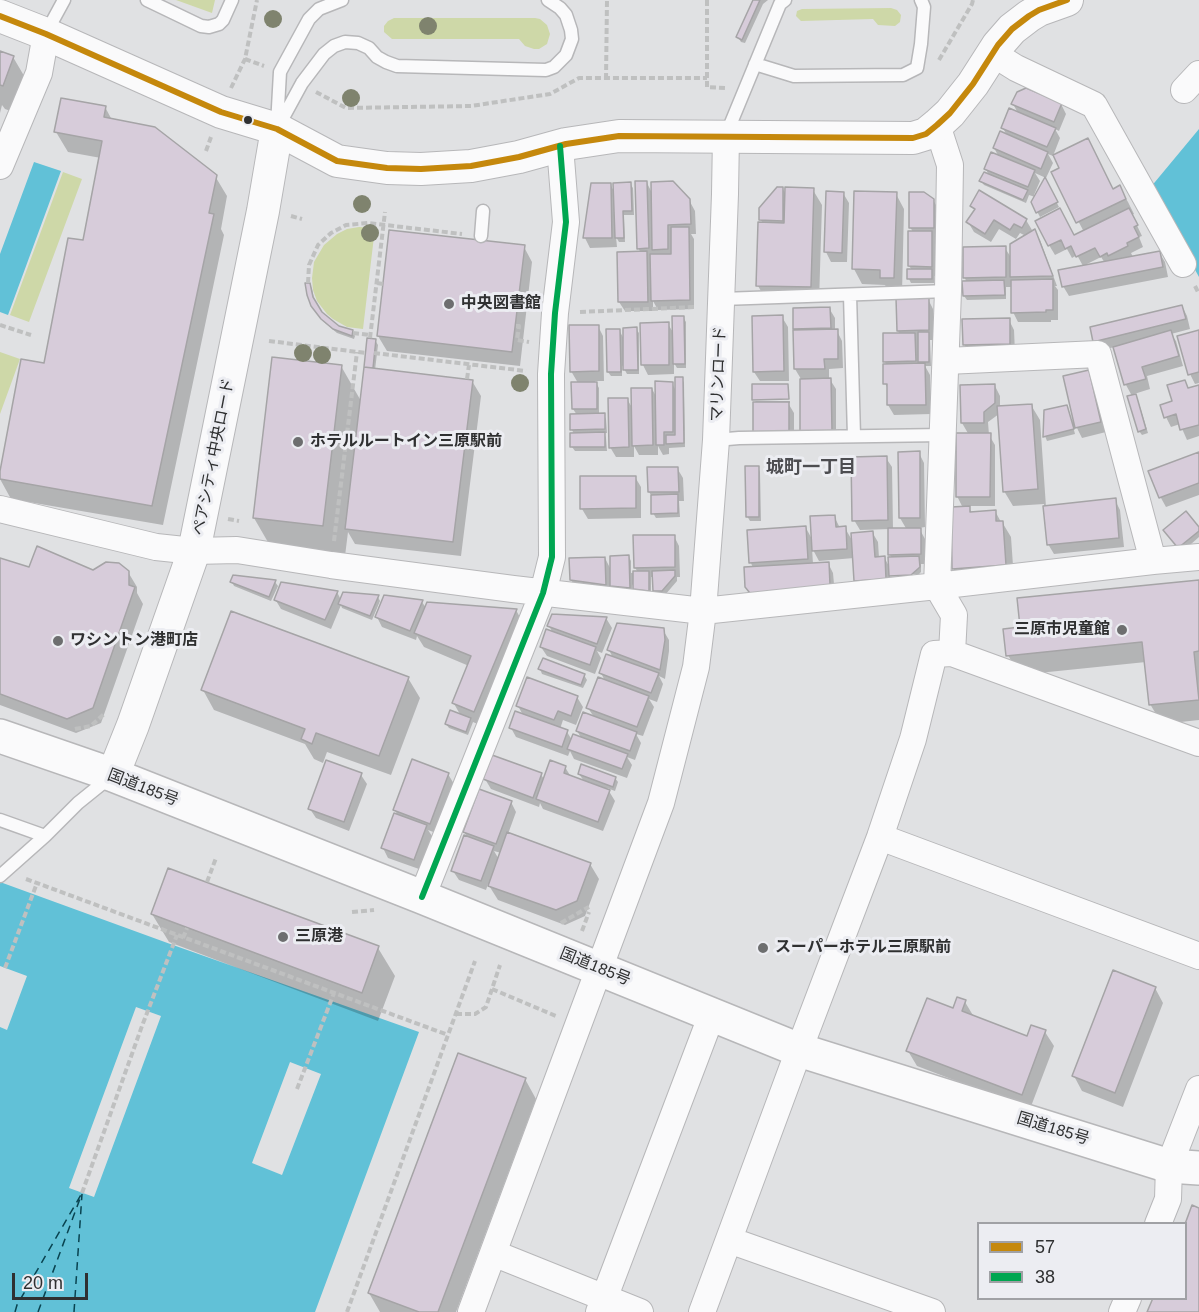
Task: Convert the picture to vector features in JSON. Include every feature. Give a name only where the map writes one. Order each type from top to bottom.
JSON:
[{"type":"highway","name":"国道185号","points":[[0,736],[112,775],[422,897],[799,1050],[1184,1167]]},
{"type":"street","points":[[0,16],[46,34],[221,112],[277,129],[337,161],[387,168],[421,169],[471,166],[519,157],[583,140],[619,136],[913,138],[926,134],[962,99],[992,53],[1012,29],[1039,10],[1067,0]]},
{"type":"street","points":[[0,166],[39,72],[46,34]]},
{"type":"street","points":[[992,53],[1016,68],[1094,105],[1183,264]]},
{"type":"street","points":[[937,125],[950,165],[946,361],[937,586],[954,615],[952,653]]},
{"type":"street","name":"ペアシティ中央ロード","points":[[112,775],[133,725],[195,551],[263,211],[277,129]]},
{"type":"street","name":"マリンロード","points":[[471,1312],[661,803],[696,668],[703,611],[716,440],[726,136]]},
{"type":"street","points":[[422,897],[543,593],[552,557],[551,374],[555,313],[566,222],[560,146]]},
{"type":"street","points":[[946,361],[1098,354],[1153,561]]},
{"type":"street","points":[[0,509],[156,547],[195,551],[237,550],[543,593],[703,611],[1199,557]]},
{"type":"street","points":[[702,1312],[880,837],[913,739],[934,654],[952,653],[1199,743]]},
{"type":"street","points":[[880,837],[1199,956]]},
{"type":"street","points":[[601,1305],[712,1014]]},
{"type":"street","points":[[1159,1222],[1184,1167],[1199,1089]]},
{"type":"street","points":[[729,1240],[932,1312]]},
{"type":"street","points":[[493,1253],[601,1305],[640,1312]]},
{"type":"lane","points":[[46,34],[64,0]]},
{"type":"lane","points":[[147,0],[201,26],[209,27],[223,20],[232,0]]},
{"type":"lane","points":[[277,129],[280,72],[309,19],[320,9],[342,0]]},
{"type":"lane","points":[[277,129],[302,83],[324,54],[334,46],[345,42],[358,43],[369,48],[377,57],[398,66],[546,70],[566,55],[572,39],[566,15],[548,0]]},
{"type":"lane","points":[[726,136],[780,4],[785,0]]},
{"type":"lane","points":[[755,64],[794,76],[903,75],[916,68],[921,44],[924,7],[921,0]]},
{"type":"lane","points":[[481,236],[483,211]]},
{"type":"lane","points":[[722,299],[948,291]]},
{"type":"lane","points":[[850,295],[854,436]]},
{"type":"lane","points":[[716,440],[943,435]]},
{"type":"lane","points":[[3,874],[78,803],[112,775]]},
{"type":"lane","points":[[0,820],[45,836]]},
{"type":"path","points":[[235,78],[245,59],[257,0]]},
{"type":"path","points":[[606,79],[607,0]]},
{"type":"path","points":[[707,0],[707,87],[746,89]]},
{"type":"path","points":[[346,108],[471,106],[550,94],[579,78],[707,78]]},
{"type":"path","points":[[353,333],[370,336],[385,212]]},
{"type":"path","points":[[308,283],[309,265],[318,245],[342,227],[355,223],[481,236]]},
{"type":"path","points":[[377,283],[383,284]]},
{"type":"path","points":[[555,313],[697,307]]},
{"type":"path","points":[[0,325],[31,334]]},
{"type":"path","points":[[516,326],[519,327],[517,340],[534,342]]},
{"type":"path","points":[[269,341],[366,353]]},
{"type":"path","points":[[331,565],[357,352]]},
{"type":"path","points":[[374,353],[551,374]]},
{"type":"path","points":[[468,379],[469,365]]},
{"type":"path","points":[[64,728],[75,729],[91,726],[104,714]]},
{"type":"path","points":[[207,882],[216,858]]},
{"type":"path","points":[[3,874],[37,883],[448,1035]]},
{"type":"path","points":[[5,968],[37,883]]},
{"type":"path","points":[[574,929],[581,931],[589,912]]},
{"type":"path","points":[[558,925],[566,927]]},
{"type":"path","points":[[183,938],[187,928]]},
{"type":"path","points":[[82,1193],[177,935]]},
{"type":"path","points":[[347,1312],[475,961]]},
{"type":"path","points":[[456,1014],[475,1014],[486,1007],[500,964]]},
{"type":"path","points":[[492,989],[560,1017]]},
{"type":"path","points":[[297,1089],[334,993]]},
{"type":"green space","points":[[176,0],[215,0],[212,13]]},
{"type":"green space","points":[[891,8],[897,10],[901,15],[900,22],[895,26],[878,25],[873,19],[801,21],[796,16],[797,11],[802,9]]},
{"type":"green space","points":[[394,18],[535,18],[547,25],[550,34],[547,44],[539,49],[525,46],[519,39],[392,39],[384,32],[384,26]]},
{"type":"green space","points":[[63,172],[82,179],[29,322],[10,315]]},
{"type":"green space","points":[[359,227],[375,228],[363,329],[347,327],[327,314],[317,301],[312,278],[314,262],[324,245],[337,234]]},
{"type":"green space","points":[[0,352],[20,359],[0,414]]},
{"type":"water","points":[[1199,129],[1199,277],[1150,188]]},
{"type":"water","points":[[34,162],[61,171],[8,315],[0,312],[0,254]]},
{"type":"water","points":[[0,882],[419,1032],[315,1312],[0,1312]]},
{"type":"pier","points":[[0,966],[27,976],[7,1030],[0,1027]]},
{"type":"pier","points":[[136,1007],[161,1016],[94,1197],[69,1188]]},
{"type":"pier","points":[[290,1062],[321,1074],[282,1175],[252,1163]]},
{"type":"building","points":[[753,0],[760,0],[742,40],[736,37]]},
{"type":"building","points":[[0,51],[14,56],[3,86],[0,85]]},
{"type":"building","points":[[1026,88],[1062,103],[1054,122],[1011,104],[1017,92]]},
{"type":"building","points":[[61,98],[106,106],[104,117],[155,127],[217,175],[209,213],[214,214],[152,506],[0,479],[21,359],[44,363],[68,238],[83,240],[102,141],[54,132]]},
{"type":"building","points":[[1009,108],[1056,128],[1047,147],[1001,128]]},
{"type":"building","points":[[1000,131],[1048,152],[1041,169],[993,148]]},
{"type":"building","points":[[1088,138],[1113,189],[1120,185],[1126,199],[1076,223],[1051,172],[1059,168],[1053,155]]},
{"type":"building","points":[[991,152],[1035,170],[1028,187],[984,169]]},
{"type":"building","points":[[984,172],[1028,190],[1023,200],[979,181]]},
{"type":"building","points":[[1045,177],[1058,202],[1036,213],[1031,202]]},
{"type":"building","points":[[635,181],[647,181],[649,248],[637,249]]},
{"type":"building","points":[[673,181],[690,199],[691,224],[668,225],[668,249],[652,250],[651,182]]},
{"type":"building","points":[[631,182],[632,211],[623,211],[624,238],[615,238],[613,183]]},
{"type":"building","points":[[591,183],[611,183],[612,238],[583,238]]},
{"type":"building","points":[[777,187],[783,187],[783,221],[759,220],[759,208]]},
{"type":"building","points":[[785,187],[814,188],[811,287],[756,286],[758,222],[784,223]]},
{"type":"building","points":[[979,190],[1027,219],[1022,228],[1014,224],[1010,230],[994,220],[985,234],[966,222],[975,209],[970,206]]},
{"type":"building","points":[[826,191],[844,192],[842,253],[824,252]]},
{"type":"building","points":[[854,191],[897,192],[894,278],[880,278],[880,270],[852,269]]},
{"type":"building","points":[[909,192],[924,192],[934,199],[934,228],[909,228]]},
{"type":"building","points":[[1060,208],[1074,235],[1129,208],[1138,225],[1134,227],[1139,237],[1127,243],[1128,246],[1108,256],[1107,253],[1100,257],[1095,248],[1076,257],[1071,246],[1065,249],[1061,240],[1048,246],[1035,221]]},
{"type":"building","points":[[671,227],[689,227],[690,300],[651,301],[650,254],[671,254]]},
{"type":"building","points":[[1035,229],[1053,276],[1010,277],[1010,244]]},
{"type":"building","name":"中央図書館","points":[[389,230],[525,245],[512,352],[377,336]]},
{"type":"building","points":[[908,231],[932,231],[932,267],[908,266]]},
{"type":"building","points":[[1006,246],[1006,277],[963,278],[963,247]]},
{"type":"building","points":[[647,251],[648,302],[618,302],[617,252]]},
{"type":"building","points":[[1160,251],[1163,267],[1062,287],[1058,270]]},
{"type":"building","points":[[907,269],[932,269],[932,279],[907,279]]},
{"type":"building","points":[[1053,279],[1053,310],[1011,313],[1011,280]]},
{"type":"building","points":[[1004,280],[1005,295],[963,296],[962,281]]},
{"type":"building","points":[[305,283],[310,283],[313,297],[322,312],[339,326],[353,330],[352,336],[333,329],[321,319],[311,306]]},
{"type":"building","points":[[929,297],[929,330],[897,331],[896,298]]},
{"type":"building","points":[[1182,305],[1186,319],[1093,342],[1090,327]]},
{"type":"building","points":[[830,307],[831,328],[793,329],[793,308]]},
{"type":"building","points":[[783,315],[784,371],[753,372],[752,316]]},
{"type":"building","points":[[672,316],[684,316],[685,364],[673,364]]},
{"type":"building","points":[[1010,318],[1010,344],[963,345],[962,319]]},
{"type":"building","points":[[669,322],[669,365],[641,365],[640,323]]},
{"type":"building","points":[[569,325],[599,325],[599,371],[570,372]]},
{"type":"building","points":[[637,327],[638,370],[623,370],[623,328]]},
{"type":"building","points":[[606,329],[620,329],[621,372],[607,372]]},
{"type":"building","points":[[838,329],[838,359],[824,359],[825,369],[794,369],[793,330]]},
{"type":"building","points":[[1171,330],[1179,356],[1142,367],[1146,379],[1124,385],[1113,347]]},
{"type":"building","points":[[1199,330],[1199,372],[1188,375],[1177,336]]},
{"type":"building","points":[[918,332],[929,332],[929,362],[918,362]]},
{"type":"building","points":[[883,333],[915,333],[916,361],[883,362]]},
{"type":"building","points":[[367,338],[376,339],[373,368],[364,367]]},
{"type":"building","name":"ホテルルートイン三原駅前","points":[[272,357],[342,365],[323,526],[253,518]]},
{"type":"building","points":[[925,363],[926,405],[887,405],[887,384],[883,384],[883,364]]},
{"type":"building","points":[[364,367],[473,380],[453,542],[345,529]]},
{"type":"building","points":[[1089,370],[1101,422],[1075,428],[1063,376]]},
{"type":"building","points":[[675,377],[683,377],[684,443],[666,444],[666,435],[675,435]]},
{"type":"building","points":[[831,378],[832,431],[800,432],[800,379]]},
{"type":"building","points":[[1185,380],[1188,388],[1199,385],[1199,425],[1180,430],[1176,414],[1164,418],[1160,405],[1172,401],[1167,385]]},
{"type":"building","points":[[655,381],[673,382],[673,432],[664,432],[664,445],[656,445]]},
{"type":"building","points":[[571,382],[597,382],[597,409],[572,409]]},
{"type":"building","points":[[752,384],[788,384],[789,399],[752,400]]},
{"type":"building","points":[[995,384],[995,403],[984,412],[984,423],[961,423],[960,385]]},
{"type":"building","points":[[631,388],[652,388],[653,445],[632,446]]},
{"type":"building","points":[[1136,394],[1146,429],[1138,432],[1127,396]]},
{"type":"building","points":[[608,398],[628,398],[629,447],[609,448]]},
{"type":"building","points":[[753,402],[789,402],[789,433],[753,434]]},
{"type":"building","points":[[1032,404],[1038,489],[1003,492],[997,406]]},
{"type":"building","points":[[1067,405],[1074,429],[1043,437],[1044,410]]},
{"type":"building","points":[[605,413],[605,429],[570,430],[570,414]]},
{"type":"building","points":[[605,432],[605,447],[570,447],[570,433]]},
{"type":"building","points":[[956,433],[991,433],[990,497],[956,497]]},
{"type":"building","points":[[920,451],[920,518],[899,518],[898,452]]},
{"type":"building","points":[[1199,452],[1199,483],[1159,498],[1148,471]]},
{"type":"building","points":[[887,456],[888,520],[852,521],[851,457]]},
{"type":"building","points":[[745,466],[759,466],[759,517],[746,517]]},
{"type":"building","points":[[647,467],[678,467],[679,492],[648,492]]},
{"type":"building","points":[[580,476],[636,476],[636,508],[580,509]]},
{"type":"building","points":[[678,494],[678,513],[651,514],[651,495]]},
{"type":"building","points":[[1116,498],[1119,538],[1047,545],[1043,506]]},
{"type":"building","points":[[970,506],[970,512],[996,510],[996,521],[1003,521],[1006,565],[952,569],[951,507]]},
{"type":"building","points":[[1186,511],[1199,527],[1199,531],[1178,548],[1163,530]]},
{"type":"building","points":[[835,515],[836,527],[846,526],[847,549],[812,551],[810,516]]},
{"type":"building","points":[[806,526],[808,559],[749,563],[747,530]]},
{"type":"building","points":[[888,528],[921,528],[921,554],[888,555]]},
{"type":"building","points":[[873,531],[875,557],[885,556],[886,579],[854,581],[851,533]]},
{"type":"building","points":[[633,535],[675,535],[675,567],[634,568]]},
{"type":"building","name":"ワシントン港町店","points":[[37,546],[93,570],[106,562],[119,563],[129,571],[129,585],[135,587],[93,708],[67,719],[0,694],[0,558],[29,567]]},
{"type":"building","points":[[629,555],[630,588],[610,586],[610,556]]},
{"type":"building","points":[[919,556],[920,567],[911,575],[889,576],[888,557]]},
{"type":"building","points":[[605,557],[606,585],[570,580],[569,558]]},
{"type":"building","points":[[829,562],[830,585],[754,598],[745,587],[744,567]]},
{"type":"building","points":[[675,570],[675,576],[662,591],[653,591],[652,571]]},
{"type":"building","points":[[633,571],[649,571],[649,591],[633,589]]},
{"type":"building","points":[[233,575],[276,580],[269,597],[230,582]]},
{"type":"building","points":[[1199,580],[1199,651],[1194,652],[1199,700],[1149,705],[1142,642],[1006,656],[1003,629],[1020,627],[1017,598]]},
{"type":"building","points":[[281,582],[338,591],[325,620],[274,600]]},
{"type":"building","points":[[343,592],[379,595],[370,616],[338,604]]},
{"type":"building","points":[[384,595],[423,600],[410,631],[375,617]]},
{"type":"building","points":[[427,602],[517,609],[474,712],[452,703],[471,656],[414,633]]},
{"type":"building","points":[[231,611],[409,677],[379,756],[316,733],[312,744],[301,739],[305,729],[201,690]]},
{"type":"building","points":[[552,614],[607,617],[597,644],[547,626]]},
{"type":"building","points":[[617,623],[664,628],[665,640],[660,670],[607,650]]},
{"type":"building","points":[[546,629],[596,647],[590,665],[540,647]]},
{"type":"building","points":[[606,654],[659,673],[651,693],[599,673]]},
{"type":"building","points":[[543,658],[585,674],[581,685],[538,669]]},
{"type":"building","points":[[527,677],[578,696],[571,716],[558,711],[554,720],[516,706]]},
{"type":"building","points":[[598,677],[649,696],[637,727],[586,708]]},
{"type":"building","points":[[450,710],[471,718],[466,732],[445,724]]},
{"type":"building","points":[[515,711],[568,730],[562,747],[509,728]]},
{"type":"building","points":[[583,712],[637,732],[630,751],[576,731]]},
{"type":"building","points":[[573,734],[628,754],[622,769],[567,749]]},
{"type":"building","points":[[492,755],[542,773],[533,798],[483,779]]},
{"type":"building","points":[[412,759],[449,773],[430,824],[393,810]]},
{"type":"building","points":[[326,760],[362,773],[344,822],[308,809]]},
{"type":"building","points":[[550,760],[566,766],[564,773],[610,790],[598,822],[536,799]]},
{"type":"building","points":[[581,764],[616,777],[613,787],[578,774]]},
{"type":"building","points":[[479,789],[512,801],[496,844],[463,832]]},
{"type":"building","points":[[394,813],[427,825],[414,860],[381,848]]},
{"type":"building","points":[[507,832],[591,863],[577,901],[556,910],[488,886]]},
{"type":"building","points":[[464,835],[494,846],[481,881],[451,871]]},
{"type":"building","name":"三原港","points":[[168,868],[379,946],[362,993],[151,914]]},
{"type":"building","points":[[1113,970],[1156,987],[1115,1093],[1072,1076]]},
{"type":"building","points":[[957,997],[966,1000],[962,1011],[1027,1036],[1031,1025],[1046,1030],[1022,1095],[906,1051],[927,998],[953,1008]]},
{"type":"building","points":[[458,1053],[526,1078],[438,1312],[419,1312],[368,1293]]},
{"type":"building","points":[[1192,1205],[1199,1208],[1199,1312],[1147,1312],[1152,1300],[1187,1300],[1186,1222]]},
{"type":"ferry route","points":[[15,1312],[82,1193]]},
{"type":"ferry route","points":[[74,1312],[82,1194]]},
{"type":"ferry route","points":[[38,1312],[81,1196]]},
{"type":"transit line","name":"57","points":[[0,16],[46,34],[221,112],[277,129],[337,161],[387,168],[421,169],[471,166],[519,157],[566,144],[619,136],[913,138],[926,134],[950,113],[1012,29],[1039,10],[1067,0]]},
{"type":"transit line","name":"38","points":[[422,897],[543,593],[552,557],[551,374],[555,313],[566,222],[560,146]]},
{"type":"place","name":"中央図書館","points":[[449,304]]},
{"type":"place","name":"ホテルルートイン三原駅前","points":[[298,442]]},
{"type":"place","name":"三原市児童館","points":[[1122,630]]},
{"type":"place","name":"ワシントン港町店","points":[[58,641]]},
{"type":"place","name":"三原港","points":[[283,937]]},
{"type":"place","name":"スーパーホテル三原駅前","points":[[763,948]]},
{"type":"district","name":"城町一丁目","points":[[811,468]]}]
